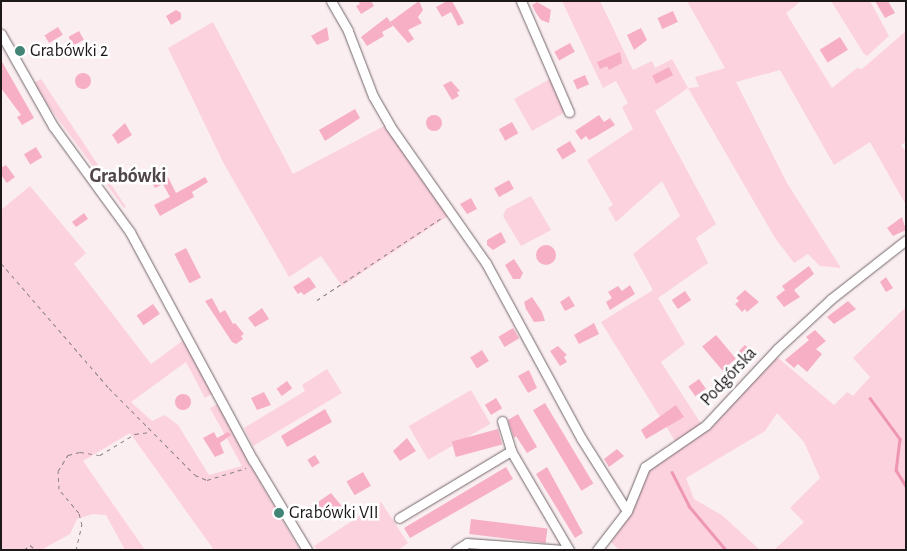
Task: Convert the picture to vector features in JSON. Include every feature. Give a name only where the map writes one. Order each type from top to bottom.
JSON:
[{"type":"street","points":[[331,1],[348,31],[373,96],[450,213],[486,263],[581,438],[626,511]]},
{"type":"street","points":[[521,1],[569,112]]},
{"type":"street","points":[[1,34],[46,115],[130,232],[256,464],[307,550]]},
{"type":"street","name":"Podgórska","points":[[597,550],[626,511],[645,467],[706,425],[778,349],[831,299],[906,240]]},
{"type":"street","points":[[502,420],[511,450],[569,550]]},
{"type":"street","points":[[399,518],[511,450]]},
{"type":"street","points":[[456,550],[467,543],[564,550]]},
{"type":"path","points":[[316,300],[450,213]]},
{"type":"path","points":[[1,263],[151,432],[195,475],[207,480],[256,464]]},
{"type":"path","points":[[76,550],[82,524],[80,513],[59,489],[58,471],[68,455],[80,452],[100,455],[135,434],[151,432]]},
{"type":"path","points":[[24,550],[30,545],[36,550]]},
{"type":"shaded area","points":[[562,1],[600,1],[633,70],[652,61],[655,68],[672,59],[688,88],[655,111],[716,224],[696,238],[708,263],[658,298],[685,344],[661,362],[702,425],[675,441],[601,322],[653,290],[633,254],[680,216],[662,181],[616,222],[608,208],[613,205],[587,160],[633,129],[622,107],[628,103],[616,81],[603,88]]},
{"type":"shaded area","points":[[687,1],[801,1],[786,13],[832,88],[857,68],[862,69],[906,31],[906,142],[901,145],[906,152],[906,205],[870,142],[834,165],[780,70],[736,82],[787,183],[841,268],[820,266],[808,254],[794,263],[775,238],[688,88],[699,87],[695,77],[725,68]]},
{"type":"shaded area","points":[[831,1],[870,1],[889,36],[867,56]]},
{"type":"shaded area","points":[[213,22],[293,174],[386,125],[448,216],[342,286],[321,256],[289,277],[224,164],[168,48]]},
{"type":"shaded area","points":[[41,79],[126,207],[124,208],[49,107],[34,83]]},
{"type":"shaded area","points":[[550,79],[565,110],[562,114],[532,131],[514,99]]},
{"type":"shaded area","points":[[30,186],[86,253],[74,264],[151,364],[185,339],[213,393],[205,398],[186,362],[131,402],[152,421],[165,415],[178,425],[209,475],[242,466],[210,408],[220,403],[249,463],[300,550],[214,550],[130,433],[83,461],[145,550],[125,550],[106,515],[93,514],[77,519],[70,534],[41,550],[1,550],[1,210]]},
{"type":"shaded area","points":[[531,196],[551,230],[521,246],[503,216],[506,209]]},
{"type":"shaded area","points":[[906,307],[906,550],[774,550],[804,522],[790,508],[820,478],[804,442],[777,413],[765,431],[686,478],[694,499],[723,516],[760,550],[619,550],[611,542],[629,515],[641,483],[653,465],[706,431],[777,357],[834,405],[847,392],[853,396],[870,377],[853,358]]},
{"type":"shaded area","points":[[327,369],[342,393],[253,446],[244,428],[305,391],[302,385]]},
{"type":"shaded area","points":[[471,390],[490,424],[428,460],[409,426]]},
{"type":"shaded area","points":[[381,502],[408,543],[398,550],[317,550],[314,546]]},
{"type":"building","points":[[358,1],[371,1],[374,6],[361,14],[356,6],[360,4]]},
{"type":"building","points":[[419,1],[423,10],[418,17],[422,23],[408,30],[414,39],[408,43],[390,22]]},
{"type":"building","points":[[447,1],[452,1],[464,23],[458,26],[451,12],[442,17],[436,7]]},
{"type":"building","points":[[875,1],[888,1],[895,13],[885,18]]},
{"type":"building","points":[[537,2],[551,10],[549,23],[541,20],[536,13],[532,5]]},
{"type":"building","points":[[176,10],[181,13],[181,19],[171,25],[166,16]]},
{"type":"building","points":[[673,11],[678,22],[662,29],[657,18]]},
{"type":"building","points":[[387,17],[393,26],[382,32],[384,36],[367,46],[361,37]]},
{"type":"building","points":[[58,27],[63,35],[49,43],[44,35]]},
{"type":"building","points":[[327,27],[329,40],[317,45],[311,36]]},
{"type":"building","points":[[641,28],[647,40],[634,50],[627,35]]},
{"type":"building","points":[[79,31],[84,40],[73,46],[69,37]]},
{"type":"building","points":[[840,37],[848,50],[828,62],[820,50]]},
{"type":"building","points":[[570,43],[575,52],[559,60],[554,52]]},
{"type":"building","points":[[620,52],[622,63],[609,70],[607,66],[600,69],[597,62]]},
{"type":"building","points":[[1,60],[34,118],[22,125],[17,117],[21,115],[1,88]]},
{"type":"building","points":[[669,67],[673,75],[656,84],[652,76]]},
{"type":"building","points":[[80,73],[86,73],[91,78],[89,87],[80,89],[75,84],[75,78]]},
{"type":"building","points":[[585,75],[589,84],[577,89],[573,80]]},
{"type":"building","points":[[451,81],[460,91],[457,92],[459,96],[452,100],[443,85]]},
{"type":"building","points":[[355,109],[360,118],[325,141],[319,130]]},
{"type":"building","points":[[434,115],[440,117],[442,123],[440,129],[434,131],[428,129],[426,123],[428,117]]},
{"type":"building","points":[[599,115],[604,122],[610,118],[615,125],[589,140],[586,136],[581,140],[575,131]]},
{"type":"building","points":[[512,122],[518,133],[505,141],[499,129]]},
{"type":"building","points":[[125,123],[132,135],[118,144],[112,135]]},
{"type":"building","points":[[570,141],[576,151],[562,160],[556,149]]},
{"type":"building","points":[[36,147],[42,157],[30,164],[24,154]]},
{"type":"building","points":[[6,165],[15,177],[7,183],[1,175],[1,168]]},
{"type":"building","points":[[164,169],[176,193],[205,177],[208,182],[192,192],[194,197],[160,216],[154,205],[170,197],[163,184],[155,188],[149,176]]},
{"type":"building","points":[[509,180],[514,189],[499,197],[494,188]]},
{"type":"building","points":[[471,198],[477,209],[467,214],[460,204]]},
{"type":"building","points":[[84,213],[88,219],[76,227],[72,222]]},
{"type":"building","points":[[902,217],[906,230],[893,236],[887,228]]},
{"type":"building","points":[[501,232],[506,242],[493,250],[487,245],[487,240]]},
{"type":"building","points":[[546,245],[553,248],[556,255],[553,262],[546,265],[539,262],[536,255],[539,248]]},
{"type":"building","points":[[186,248],[201,277],[189,283],[174,254]]},
{"type":"building","points":[[514,259],[523,273],[520,279],[513,279],[505,265]]},
{"type":"building","points":[[809,266],[814,274],[794,290],[800,297],[784,307],[776,297],[785,290],[782,286]]},
{"type":"building","points":[[309,277],[316,287],[304,295],[301,292],[298,294],[293,287]]},
{"type":"building","points":[[886,277],[893,288],[886,292],[880,282]]},
{"type":"building","points":[[630,285],[635,294],[610,310],[606,302],[612,298],[608,292],[618,286],[622,291]]},
{"type":"building","points":[[745,290],[759,302],[747,312],[745,309],[742,312],[735,304],[739,301],[736,298]]},
{"type":"building","points":[[685,291],[691,300],[678,309],[672,300]]},
{"type":"building","points":[[569,296],[575,306],[565,311],[560,302]]},
{"type":"building","points":[[532,297],[542,312],[545,321],[534,322],[526,309],[524,302]]},
{"type":"building","points":[[212,298],[220,313],[225,310],[233,324],[235,323],[244,334],[241,336],[243,339],[236,344],[232,342],[205,301]]},
{"type":"building","points":[[848,301],[856,309],[834,324],[827,317]]},
{"type":"building","points":[[153,304],[160,314],[143,325],[137,315]]},
{"type":"building","points":[[262,308],[269,319],[255,327],[248,318]]},
{"type":"building","points":[[594,323],[599,334],[579,344],[574,335]]},
{"type":"building","points":[[513,328],[519,338],[505,347],[498,337]]},
{"type":"building","points":[[815,330],[826,341],[816,349],[822,354],[807,372],[798,364],[794,368],[785,360],[809,340],[806,337]]},
{"type":"building","points":[[716,335],[736,359],[722,370],[702,347]]},
{"type":"building","points":[[745,345],[756,356],[749,363],[738,352]]},
{"type":"building","points":[[558,346],[567,355],[564,357],[567,362],[560,366],[550,351]]},
{"type":"building","points":[[482,350],[489,361],[477,368],[470,357]]},
{"type":"building","points":[[529,370],[537,388],[528,393],[518,376]]},
{"type":"building","points":[[699,379],[706,389],[695,396],[688,386]]},
{"type":"building","points":[[287,381],[292,388],[282,396],[276,389]]},
{"type":"building","points":[[264,392],[271,405],[257,410],[251,398]]},
{"type":"building","points":[[183,394],[189,396],[191,402],[189,408],[183,410],[177,408],[175,402],[177,396]]},
{"type":"building","points":[[496,398],[502,408],[491,415],[485,405]]},
{"type":"building","points":[[545,403],[593,484],[581,491],[533,410]]},
{"type":"building","points":[[676,405],[684,417],[646,439],[641,430]]},
{"type":"building","points":[[325,409],[332,422],[287,447],[281,436]]},
{"type":"building","points":[[518,414],[537,447],[527,453],[516,436],[514,438],[508,420]]},
{"type":"building","points":[[498,429],[502,444],[456,457],[452,441]]},
{"type":"building","points":[[214,432],[217,438],[228,432],[231,435],[220,443],[224,453],[215,457],[203,438]]},
{"type":"building","points":[[407,438],[416,451],[400,461],[393,451]]},
{"type":"building","points":[[617,449],[624,456],[609,467],[604,459]]},
{"type":"building","points":[[315,455],[320,463],[312,467],[307,460]]},
{"type":"building","points":[[506,467],[513,479],[410,538],[404,528]]},
{"type":"building","points":[[547,467],[583,533],[575,538],[536,474]]},
{"type":"building","points":[[363,472],[371,486],[355,495],[347,482]]},
{"type":"building","points":[[331,493],[348,514],[338,521],[331,511],[322,514],[315,504]]},
{"type":"building","points":[[471,519],[547,528],[546,543],[469,534]]},
{"type":"waterway","points":[[870,398],[900,439],[896,470],[906,486]]},
{"type":"waterway","points":[[672,472],[689,506],[726,550]]},
{"type":"place","name":"Grabówki 2","points":[[20,51]]},
{"type":"place","name":"Grabówki VII","points":[[279,513]]},
{"type":"district","name":"Grabówki","points":[[128,176]]}]
